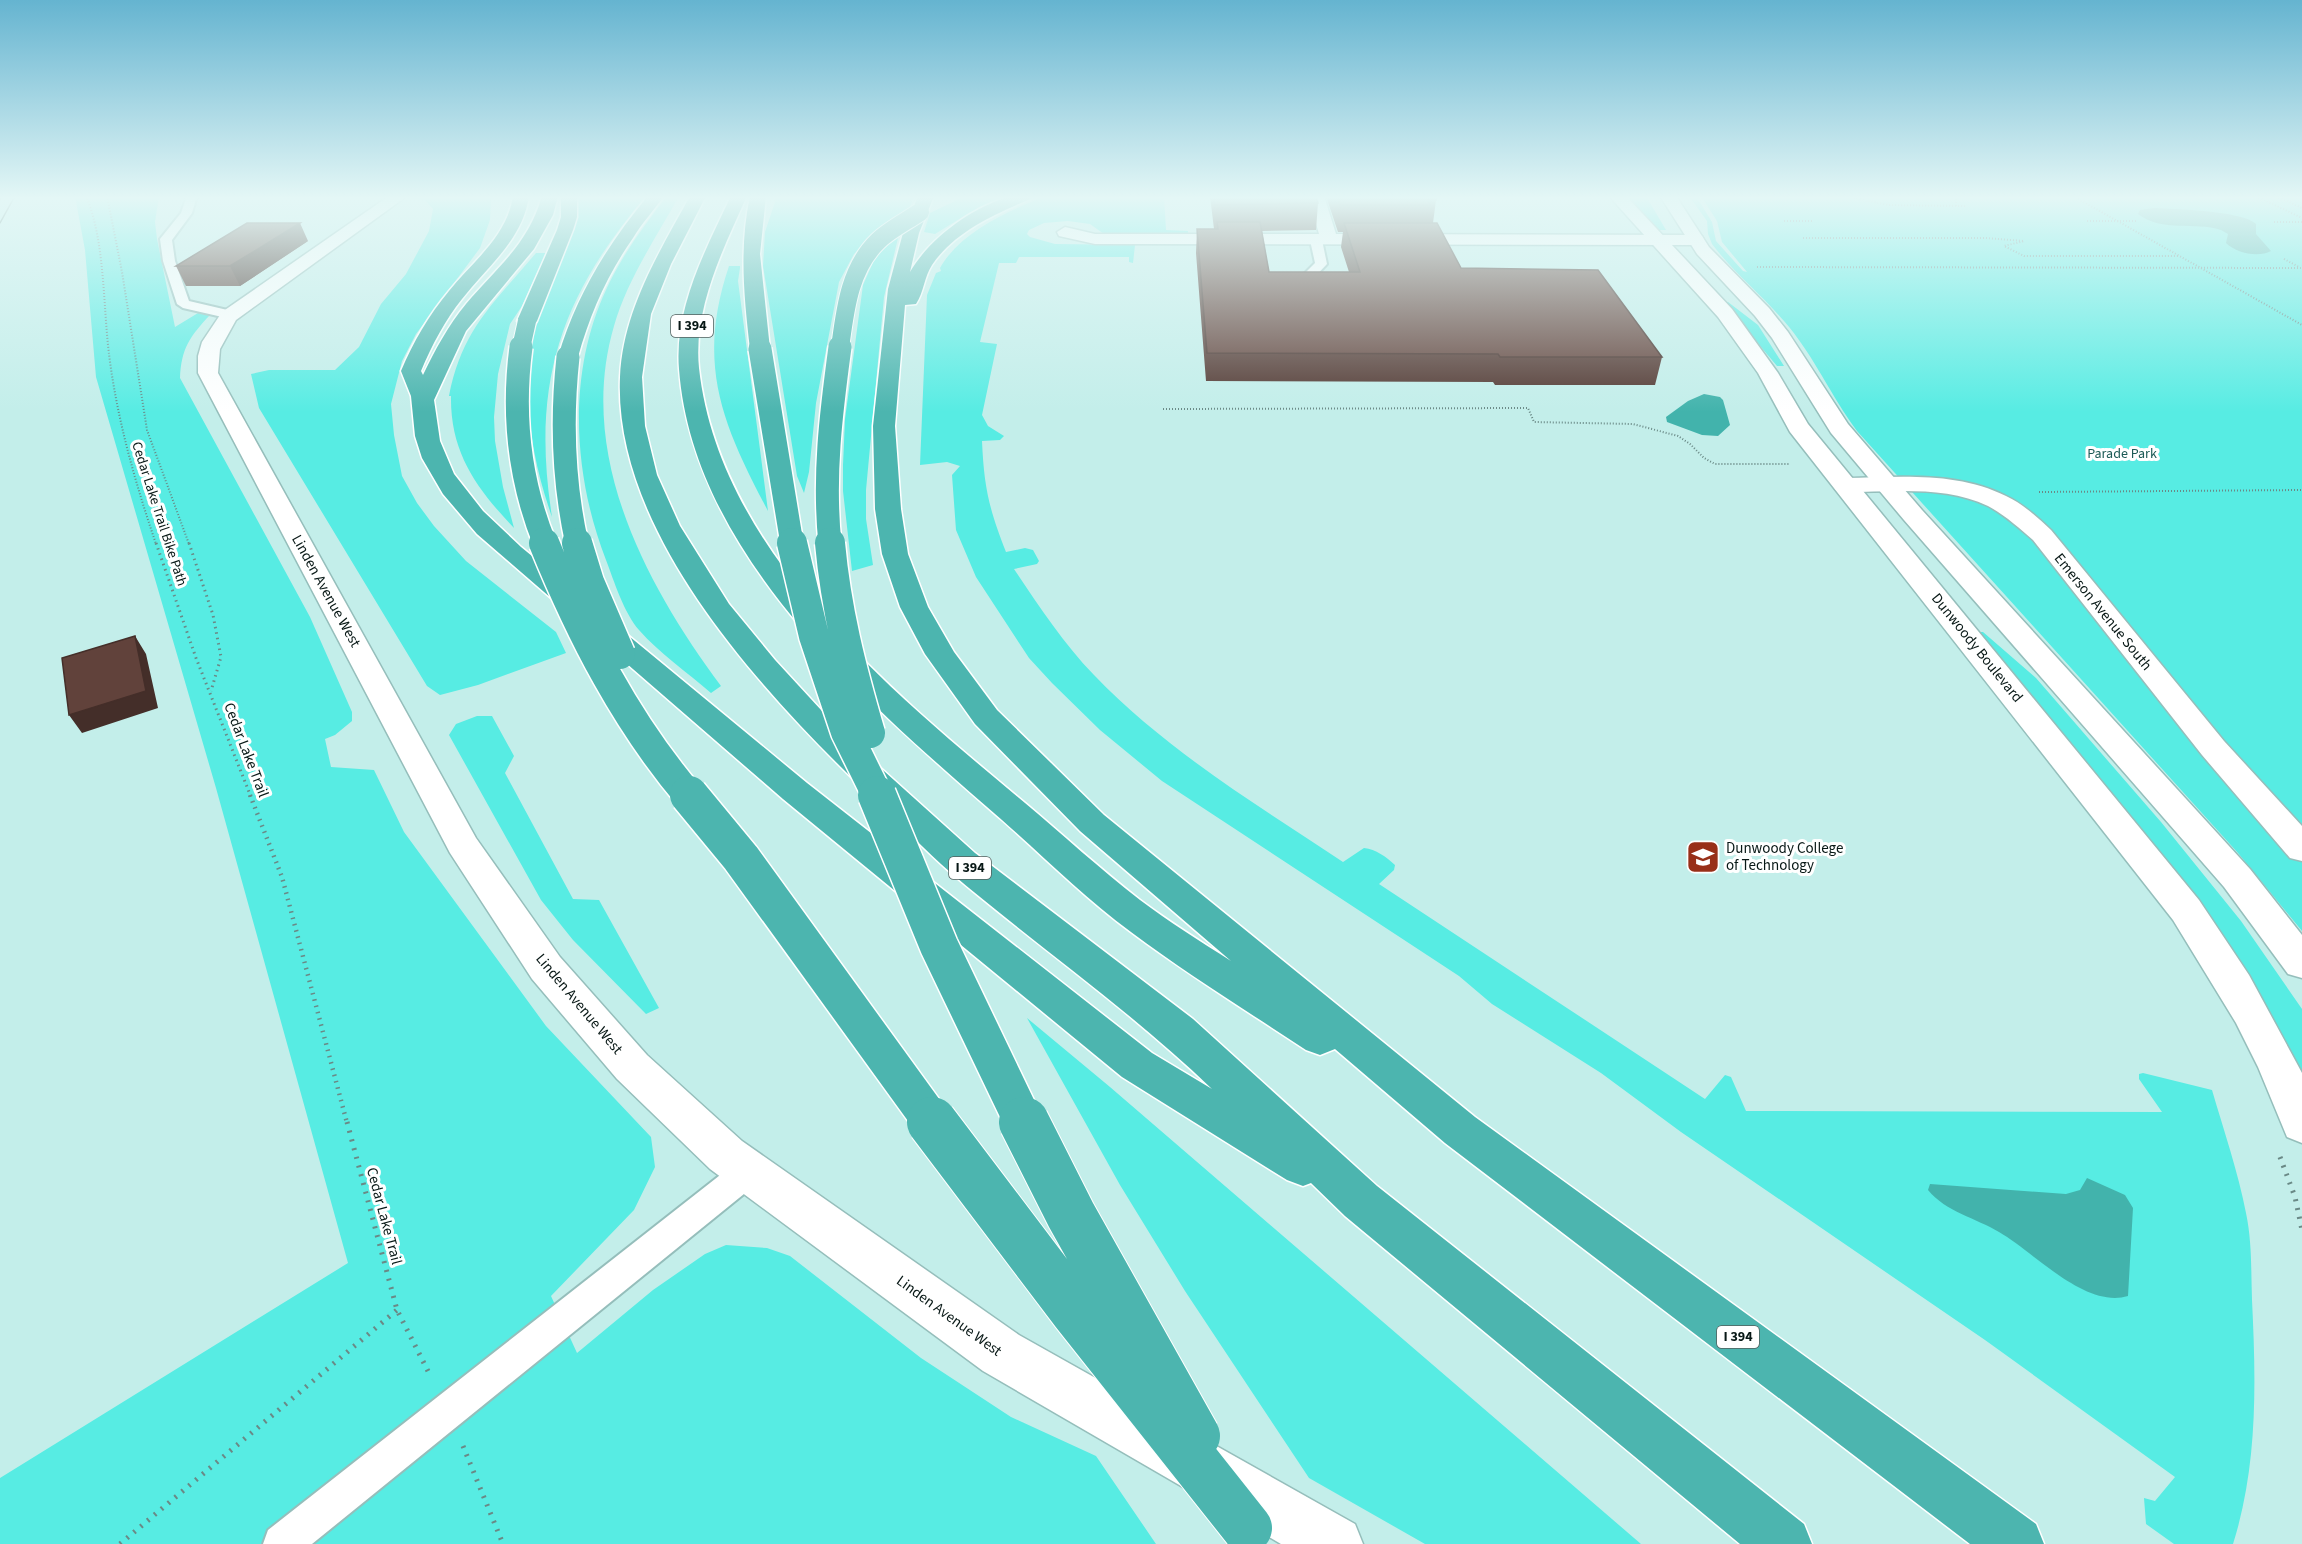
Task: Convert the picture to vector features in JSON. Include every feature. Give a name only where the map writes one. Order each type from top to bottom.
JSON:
[{"type":"highway","points":[[478,268],[435,323],[411,370],[423,399],[423,420],[428,441],[449,488],[485,529],[795,791],[1137,1065],[1361,1201]]},
{"type":"highway","points":[[423,399],[453,335],[475,305],[508,268]]},
{"type":"highway","points":[[549,268],[527,321],[517,369],[516,436],[520,465],[537,526],[605,673],[644,739],[749,868],[839,997],[1012,1229],[1253,1536]]},
{"type":"highway","points":[[603,268],[584,305],[568,357],[561,439],[563,479],[573,530],[608,631],[653,717],[688,765],[709,817]]},
{"type":"highway","name":"I 394","points":[[661,268],[646,297],[637,331],[631,377],[638,451],[645,475],[667,526],[718,608],[764,666],[833,742],[963,862],[1179,1031],[1361,1201],[1784,1544]]},
{"type":"highway","name":"I 394","points":[[708,268],[701,286],[690,332],[689,368],[702,441],[726,497],[766,561],[791,596],[848,660],[941,750],[1143,922],[1460,1130],[2016,1544]]},
{"type":"highway","points":[[750,268],[760,349],[788,528],[814,636],[846,732],[889,820],[939,946],[1016,1107],[1071,1215],[1253,1536]]},
{"type":"highway","points":[[859,268],[855,273],[845,314],[828,436],[825,492],[828,544],[835,596],[852,673],[869,729],[889,820]]},
{"type":"highway","points":[[913,268],[910,271],[891,339],[884,426],[887,498],[895,554],[914,607],[940,654],[986,717],[1100,830],[1460,1130]]},
{"type":"street","name":"Linden Avenue West","points":[[297,268],[231,315],[215,335],[206,355],[208,373],[462,844],[546,968],[624,1058],[726,1155],[1000,1353],[1335,1544]]},
{"type":"street","name":"Dunwoody Boulevard","points":[[1684,268],[1725,313],[1768,373],[1798,427],[2186,910],[2225,966],[2264,1037],[2302,1124]]},
{"type":"street","points":[[1721,268],[1781,336],[1839,428],[2230,870],[2302,963]]},
{"type":"street","name":"Emerson Avenue South","points":[[1845,485],[1933,486],[1968,490],[2004,503],[2028,520],[2213,748],[2302,849]]},
{"type":"lane","points":[[171,268],[183,304],[231,315]]},
{"type":"lane","points":[[1303,282],[1317,268]]},
{"type":"lane","points":[[282,1544],[749,1171]]},
{"type":"path","name":"Cedar Lake Trail Bike Path","points":[[101,268],[109,353],[119,420],[142,503],[196,658],[211,691]]},
{"type":"path","name":"Cedar Lake Trail","points":[[120,1544],[397,1310],[282,877],[211,691],[221,657],[213,615],[147,430],[122,268]]},
{"type":"path","points":[[2200,268],[2302,325]]},
{"type":"path","points":[[1163,409],[1528,408],[1534,422],[1612,423],[1665,431],[1691,445],[1703,460],[1715,464],[1793,464]]},
{"type":"path","points":[[2037,492],[2302,490]]},
{"type":"green space","points":[[87,268],[163,268],[175,327],[198,313],[210,315],[188,344],[182,359],[180,378],[310,617],[352,712],[352,721],[335,735],[325,739],[331,767],[374,770],[404,832],[546,1026],[651,1137],[655,1167],[634,1210],[551,1296],[577,1353],[653,1290],[705,1254],[726,1245],[767,1248],[790,1256],[921,1358],[1011,1417],[1096,1456],[1156,1544],[0,1544],[0,1478],[348,1263],[216,788],[96,377]]},
{"type":"green space","points":[[409,268],[465,268],[416,334],[402,361],[391,404],[402,476],[417,503],[434,526],[466,561],[556,632],[566,653],[478,685],[440,695],[427,686],[259,408],[251,374],[269,370],[335,370],[359,347],[381,304]]},
{"type":"green space","points":[[523,268],[539,268],[522,306],[510,324],[498,374],[494,417],[495,441],[503,487],[514,528],[488,499],[468,469],[455,435],[451,396],[449,396],[462,352],[471,334],[493,303]]},
{"type":"green space","points":[[559,268],[593,268],[573,307],[559,344],[550,384],[546,425],[546,469],[552,517],[537,465],[529,412],[530,358],[535,331]]},
{"type":"green space","points":[[617,268],[638,268],[626,292],[614,326],[605,374],[604,422],[611,470],[625,516],[644,562],[693,647],[721,686],[711,693],[655,647],[634,623],[616,587],[595,527],[581,459],[580,390],[593,322]]},
{"type":"green space","points":[[728,268],[740,268],[738,281],[768,511],[738,450],[719,393],[715,364],[715,333],[719,301]]},
{"type":"green space","points":[[763,268],[846,268],[839,282],[816,403],[809,472],[804,493],[797,476]]},
{"type":"green space","points":[[871,268],[891,268],[884,297],[866,490],[866,519],[873,565],[852,571],[843,491],[843,465],[845,419],[863,285]]},
{"type":"green space","points":[[940,268],[998,268],[980,342],[997,344],[982,415],[988,426],[1004,436],[1000,440],[982,441],[984,472],[991,510],[1006,552],[1025,548],[1033,550],[1039,561],[1037,564],[1014,569],[1052,624],[1094,675],[1151,728],[1182,752],[1245,798],[1343,862],[1364,848],[1384,856],[1395,865],[1394,870],[1379,884],[1705,1099],[1725,1075],[1731,1077],[1746,1111],[2162,1112],[2139,1079],[2139,1074],[2143,1073],[2212,1090],[2243,1198],[2251,1256],[2253,1423],[2247,1484],[2233,1544],[2174,1544],[2146,1524],[2144,1498],[2155,1501],[2175,1477],[1985,1340],[1681,1132],[1601,1073],[1492,1004],[1459,976],[1162,781],[1100,730],[1052,683],[1029,658],[976,577],[956,530],[952,475],[960,466],[947,462],[920,465],[927,295],[936,273],[941,271]]},
{"type":"green space","name":"Parade Park","points":[[1733,268],[1740,268],[1747,272],[1744,268],[2302,268],[2302,931],[2238,853],[1857,431],[1813,361],[1775,311]]},
{"type":"green space","points":[[1723,302],[1728,302],[1758,325],[1784,366],[1777,366]]},
{"type":"green space","points":[[1974,632],[1983,632],[2036,678],[2161,822],[2241,921],[2302,1009],[2302,1079]]},
{"type":"green space","points":[[477,716],[492,716],[514,756],[505,773],[573,899],[599,900],[659,1008],[646,1014],[573,940],[541,900],[449,735],[456,724]]},
{"type":"green space","points":[[1027,1018],[1641,1544],[1425,1544],[1309,1478],[1185,1291],[1120,1185]]},
{"type":"shaded area","points":[[1704,394],[1720,397],[1723,400],[1730,425],[1718,436],[1702,435],[1667,422],[1666,417],[1688,401]]},
{"type":"shaded area","points":[[2087,1178],[2125,1195],[2133,1208],[2128,1296],[2112,1298],[2078,1287],[1999,1232],[1943,1204],[1928,1190],[1930,1184],[2066,1194],[2080,1190]]},
{"type":"building","points":[[1200,268],[1268,268],[1269,272],[1360,272],[1359,268],[1465,268],[1598,270],[1662,357],[1500,357],[1498,354],[1207,353]]},
{"type":"building","points":[[135,636],[146,691],[69,715],[62,658]]},
{"type":"place","name":"Dunwoody College of Technology","points":[[1703,857]]}]
